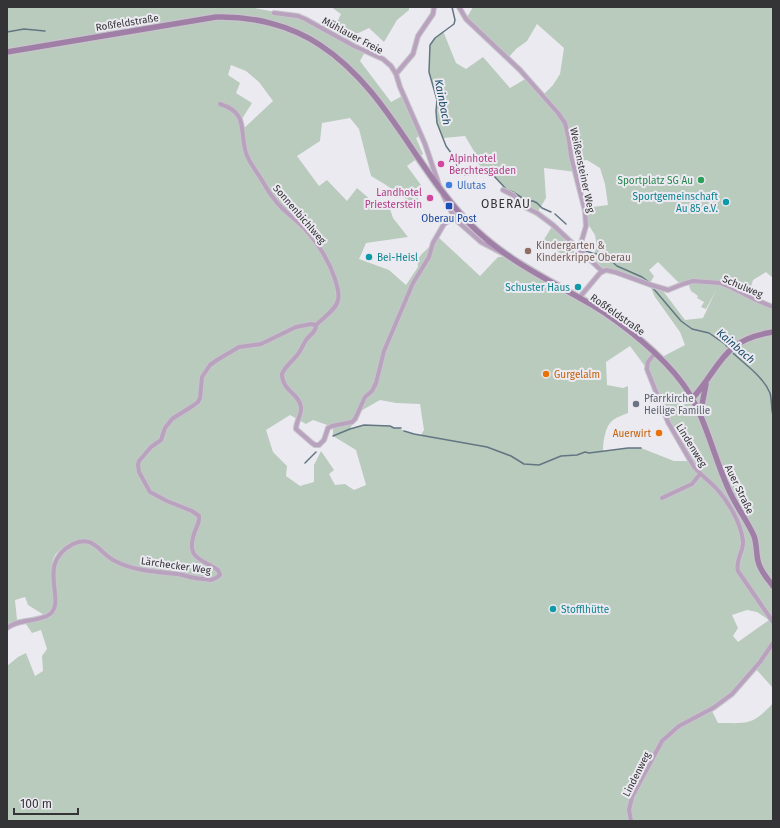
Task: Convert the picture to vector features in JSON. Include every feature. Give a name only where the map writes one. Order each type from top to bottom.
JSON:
[{"type":"main road","name":"Roßfeldstraße","points":[[7,52],[216,17],[256,20],[283,27],[319,44],[339,58],[355,72],[376,98],[441,189],[458,211],[477,231],[507,256],[551,284],[594,306],[626,329],[655,353],[676,375],[692,399]]},
{"type":"main road","points":[[692,399],[706,383],[711,373],[725,354],[737,344],[751,337],[773,332]]},
{"type":"main road","points":[[700,415],[706,383]]},
{"type":"main road","points":[[686,389],[701,389]]},
{"type":"main road","points":[[692,399],[701,399],[703,397]]},
{"type":"main road","name":"Auer Straße","points":[[692,399],[700,415],[727,487],[754,536],[759,567],[773,586]]},
{"type":"street","points":[[396,74],[413,54],[418,36],[433,14],[434,7]]},
{"type":"street","name":"Weißensteiner Weg","points":[[459,7],[466,18],[524,74],[565,123],[571,156],[585,211],[586,226],[579,250]]},
{"type":"street","name":"Mühlauer Freie","points":[[274,13],[298,16],[354,46],[384,59],[391,66],[396,74],[425,144],[441,189]]},
{"type":"street","name":"Sonnenbichlweg","points":[[220,104],[230,108],[238,114],[246,154],[272,196],[280,206],[303,227],[315,242],[334,276],[338,294],[336,306],[316,325],[316,330],[314,333],[308,338],[297,356],[283,371],[282,378],[287,389],[299,400],[301,406],[296,429],[312,443],[317,445],[322,442],[328,428],[352,422],[355,419],[365,397],[376,383],[384,351],[413,283],[429,256],[433,243],[444,224],[453,218]]},
{"type":"street","name":"Roßfeldstraße","points":[[441,189],[453,218],[481,242],[507,256]]},
{"type":"street","points":[[503,190],[513,195],[523,206],[537,213],[549,222],[602,271],[579,298]]},
{"type":"street","name":"Schulweg","points":[[602,271],[606,270],[615,272],[668,290],[693,281],[720,283],[773,307]]},
{"type":"street","name":"Lärchecker Weg","points":[[7,628],[14,623],[46,616],[52,612],[55,604],[55,562],[61,553],[69,546],[78,542],[89,542],[98,546],[113,561],[143,570],[210,580],[218,577],[220,575],[218,570],[200,560],[193,553],[192,540],[200,522],[199,516],[192,511],[150,492],[139,472],[139,461],[151,447],[161,440],[165,428],[172,419],[198,402],[200,398],[202,377],[210,365],[239,347],[261,344],[296,327],[311,324],[316,325]]},
{"type":"street","name":"Lindenweg","points":[[655,353],[648,362],[647,370],[668,422],[690,461],[700,474],[717,489],[735,517],[743,540],[737,565],[738,571],[773,622]]},
{"type":"street","points":[[662,498],[692,484],[700,474]]},
{"type":"street","name":"Lindenweg","points":[[631,821],[629,810],[632,797],[662,741],[679,726],[714,708],[732,694],[760,662],[773,643]]},
{"type":"green space","points":[[7,7],[249,7],[298,16],[318,26],[324,22],[336,24],[341,14],[331,7],[409,7],[409,10],[397,20],[384,42],[369,28],[352,36],[347,42],[365,52],[360,61],[391,102],[404,95],[421,135],[416,138],[423,154],[407,166],[421,185],[417,187],[418,200],[421,210],[371,176],[359,129],[350,118],[322,123],[320,141],[297,156],[319,186],[327,180],[347,201],[357,188],[380,208],[389,206],[393,218],[408,237],[366,243],[359,259],[389,270],[406,285],[418,267],[419,258],[437,236],[480,276],[498,257],[507,256],[594,306],[660,358],[685,345],[680,332],[655,297],[651,288],[663,291],[685,320],[703,318],[716,290],[706,309],[701,307],[704,302],[697,298],[698,296],[691,291],[689,286],[702,281],[683,284],[678,282],[658,262],[649,270],[654,276],[650,283],[616,270],[603,268],[592,257],[597,247],[595,235],[586,221],[585,208],[608,205],[605,184],[600,168],[587,160],[573,162],[576,172],[544,168],[546,198],[537,213],[519,202],[488,171],[469,157],[475,153],[465,136],[443,138],[437,123],[437,100],[429,72],[430,45],[443,31],[456,63],[466,69],[483,57],[510,88],[527,78],[543,95],[553,85],[560,74],[564,48],[537,24],[527,41],[516,49],[508,58],[466,19],[473,7],[773,7],[773,278],[766,272],[753,280],[748,296],[773,307],[773,821],[7,821],[7,666],[18,657],[26,653],[35,676],[43,671],[42,656],[47,649],[41,630],[32,633],[26,624],[27,622],[45,617],[55,609],[55,574],[59,557],[67,550],[83,542],[98,549],[114,563],[157,575],[158,572],[132,566],[116,560],[108,555],[97,544],[88,540],[76,540],[59,551],[55,555],[52,562],[54,597],[50,611],[44,615],[28,605],[25,597],[15,600],[17,620],[7,626]],"holes":[[[231,65],[246,71],[259,82],[273,101],[242,130],[240,122],[252,103],[236,93],[240,83],[228,75]],[[630,346],[647,369],[668,422],[690,461],[674,461],[641,448],[603,451],[603,443],[608,426],[616,418],[628,413],[628,386],[623,388],[607,385],[606,362]],[[380,400],[396,403],[420,404],[424,430],[421,435],[408,433],[399,428],[390,426],[364,425],[350,429],[359,412]],[[290,415],[306,424],[313,420],[333,427],[333,436],[356,450],[366,485],[354,490],[345,484],[335,485],[329,474],[334,470],[321,451],[314,465],[314,482],[300,486],[286,476],[287,466],[273,452],[266,430]],[[747,610],[757,612],[769,620],[738,642],[733,636],[738,628],[732,615]],[[755,668],[772,687],[772,704],[754,720],[743,723],[718,723],[711,709],[739,687]]]},
{"type":"green space","points":[[553,225],[579,250],[571,261],[543,241]]},
{"type":"waterway","name":"Kainbach","points":[[452,7],[455,20],[454,24],[435,38],[430,45],[429,72],[437,100],[437,123],[446,146],[454,157],[459,171],[465,175],[469,175],[480,167],[494,176],[507,190],[527,201],[533,201],[542,208],[551,212]]},
{"type":"waterway","points":[[7,32],[24,29],[45,31]]},
{"type":"waterway","name":"Kainbach","points":[[555,214],[566,224]]},
{"type":"waterway","name":"Kainbach","points":[[583,250],[595,254],[602,253],[617,266],[642,277],[649,282]]},
{"type":"waterway","name":"Kainbach","points":[[653,288],[681,321],[692,329],[709,333],[725,344],[729,349]]},
{"type":"waterway","name":"Kainbach","points":[[732,352],[758,376],[767,387],[771,396],[773,415]]},
{"type":"waterway","points":[[333,436],[364,425],[401,428]]},
{"type":"waterway","points":[[404,431],[487,447],[511,456],[524,464],[539,465],[561,456],[577,455],[585,452],[589,453],[628,448],[641,448]]},
{"type":"waterway","points":[[305,463],[316,452]]},
{"type":"place","name":"Alpinhotel Berchtesgaden","points":[[441,164]]},
{"type":"place","name":"Sportplatz SG Au","points":[[701,180]]},
{"type":"place","name":"Ulutas","points":[[449,185]]},
{"type":"place","name":"Landhotel Priesterstein","points":[[430,198]]},
{"type":"place","name":"Sportgemeinschaft Au 85 e.V.","points":[[726,202]]},
{"type":"place","name":"Oberau Post","points":[[449,206]]},
{"type":"place","name":"Kindergarten & Kinderkrippe Oberau","points":[[528,251]]},
{"type":"place","name":"Bei-Heisl","points":[[369,257]]},
{"type":"place","name":"Schuster Haus","points":[[578,287]]},
{"type":"place","name":"Gurgelalm","points":[[546,374]]},
{"type":"place","name":"Pfarrkirche Heilige Familie","points":[[636,404]]},
{"type":"place","name":"Auerwirt","points":[[659,433]]},
{"type":"place","name":"Stofflhütte","points":[[553,609]]},
{"type":"district","name":"OBERAU","points":[[506,204]]}]
